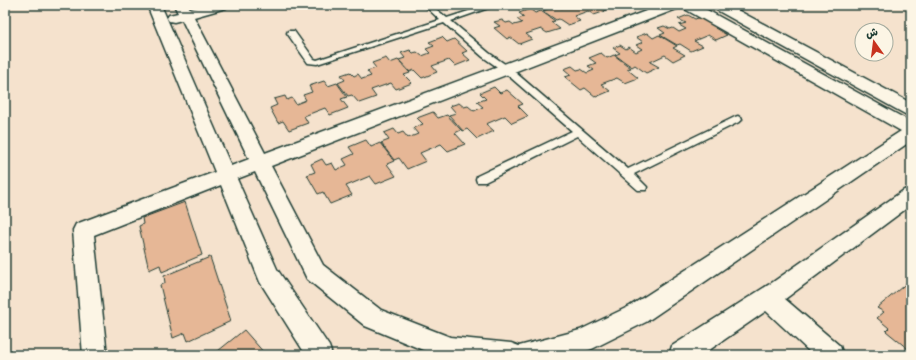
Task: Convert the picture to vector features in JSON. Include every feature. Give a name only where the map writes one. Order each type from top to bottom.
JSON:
[{"type":"street","points":[[168,10],[221,5]]},
{"type":"street","points":[[95,355],[83,230],[674,5]]},
{"type":"street","points":[[688,5],[911,129]]},
{"type":"street","points":[[718,5],[911,110]]},
{"type":"street","points":[[168,10],[260,162],[315,272],[373,318],[450,349],[511,355]]},
{"type":"street","points":[[168,10],[226,175],[268,275],[320,355]]},
{"type":"street","points":[[527,355],[584,341],[638,314],[911,133]]},
{"type":"street","points":[[681,355],[768,298],[911,195]]},
{"type":"street","points":[[768,298],[831,355]]},
{"type":"lane","points":[[427,5],[486,55],[506,69],[642,187]]},
{"type":"lane","points":[[291,33],[311,61],[317,62],[494,5]]},
{"type":"lane","points":[[626,174],[738,119]]},
{"type":"lane","points":[[481,179],[578,132]]},
{"type":"building","points":[[542,5],[557,5],[562,8],[568,6],[567,5],[597,5],[606,11],[594,15],[588,11],[574,16],[580,21],[568,25],[559,19],[556,20],[543,11],[548,9]]},
{"type":"building","points":[[530,9],[535,13],[541,11],[555,21],[551,22],[560,29],[547,33],[541,29],[526,34],[532,39],[519,44],[510,37],[507,39],[494,28],[500,26],[494,22],[502,20],[506,23],[510,22],[514,25],[522,23],[517,19],[524,17],[519,13]]},
{"type":"building","points":[[688,15],[695,19],[701,17],[719,27],[715,28],[727,35],[716,40],[708,35],[694,41],[703,46],[691,51],[660,35],[665,33],[658,28],[664,26],[670,29],[673,28],[679,32],[686,29],[679,25],[686,23],[678,19]]},
{"type":"building","points":[[647,33],[653,38],[659,35],[677,46],[673,48],[685,55],[673,61],[665,55],[650,62],[659,67],[646,73],[635,65],[632,67],[615,55],[620,53],[613,48],[620,45],[626,49],[629,47],[636,52],[642,49],[636,45],[643,42],[636,37]]},
{"type":"building","points":[[442,37],[447,42],[454,39],[467,51],[462,53],[470,60],[455,66],[449,60],[432,66],[437,72],[422,78],[414,70],[410,72],[399,60],[405,58],[401,53],[410,50],[413,53],[417,52],[422,56],[430,53],[426,49],[434,46],[429,42]]},
{"type":"building","points":[[601,53],[607,58],[614,55],[631,68],[627,69],[638,78],[625,83],[617,78],[601,84],[610,91],[596,97],[585,88],[581,90],[565,77],[571,75],[564,69],[572,66],[577,70],[581,69],[587,73],[594,70],[588,66],[596,63],[589,58]]},
{"type":"building","points":[[386,58],[390,63],[398,60],[410,73],[404,75],[412,83],[396,89],[391,83],[371,90],[376,97],[359,103],[352,95],[348,96],[338,83],[345,80],[341,75],[350,72],[354,76],[358,74],[362,79],[371,76],[367,71],[376,68],[372,63]]},
{"type":"building","points":[[324,81],[328,86],[337,83],[347,97],[341,99],[348,108],[330,115],[325,108],[304,116],[308,123],[289,130],[283,121],[278,123],[270,108],[277,105],[274,99],[285,96],[287,100],[292,98],[296,104],[306,100],[303,95],[312,92],[309,86]]},
{"type":"building","points":[[494,87],[500,93],[507,90],[523,104],[518,106],[528,116],[512,123],[505,116],[486,124],[494,131],[477,139],[467,129],[463,131],[449,115],[456,113],[450,106],[459,103],[464,107],[468,106],[474,111],[483,107],[477,102],[486,99],[480,93]]},
{"type":"building","points":[[433,112],[438,118],[447,115],[461,130],[455,133],[465,144],[448,151],[441,144],[420,153],[426,161],[407,169],[399,158],[394,160],[381,143],[389,140],[384,133],[394,129],[398,134],[403,132],[408,138],[418,134],[413,128],[423,124],[417,118]]},
{"type":"building","points":[[366,140],[371,147],[380,143],[394,161],[387,164],[396,176],[376,184],[370,176],[346,186],[352,195],[330,204],[323,192],[318,194],[307,175],[315,172],[311,164],[322,159],[326,165],[332,163],[336,170],[347,165],[343,159],[354,154],[349,147]]},
{"type":"building","points":[[185,202],[202,255],[162,272],[160,265],[149,270],[139,226],[143,224],[142,218]]},
{"type":"building","points":[[210,257],[231,321],[188,341],[185,333],[173,338],[160,285],[165,283],[164,276]]},
{"type":"building","points":[[909,281],[911,283],[911,346],[908,349],[886,331],[889,328],[877,318],[884,312],[877,308]]},
{"type":"building","points":[[244,330],[266,355],[213,355]]}]
